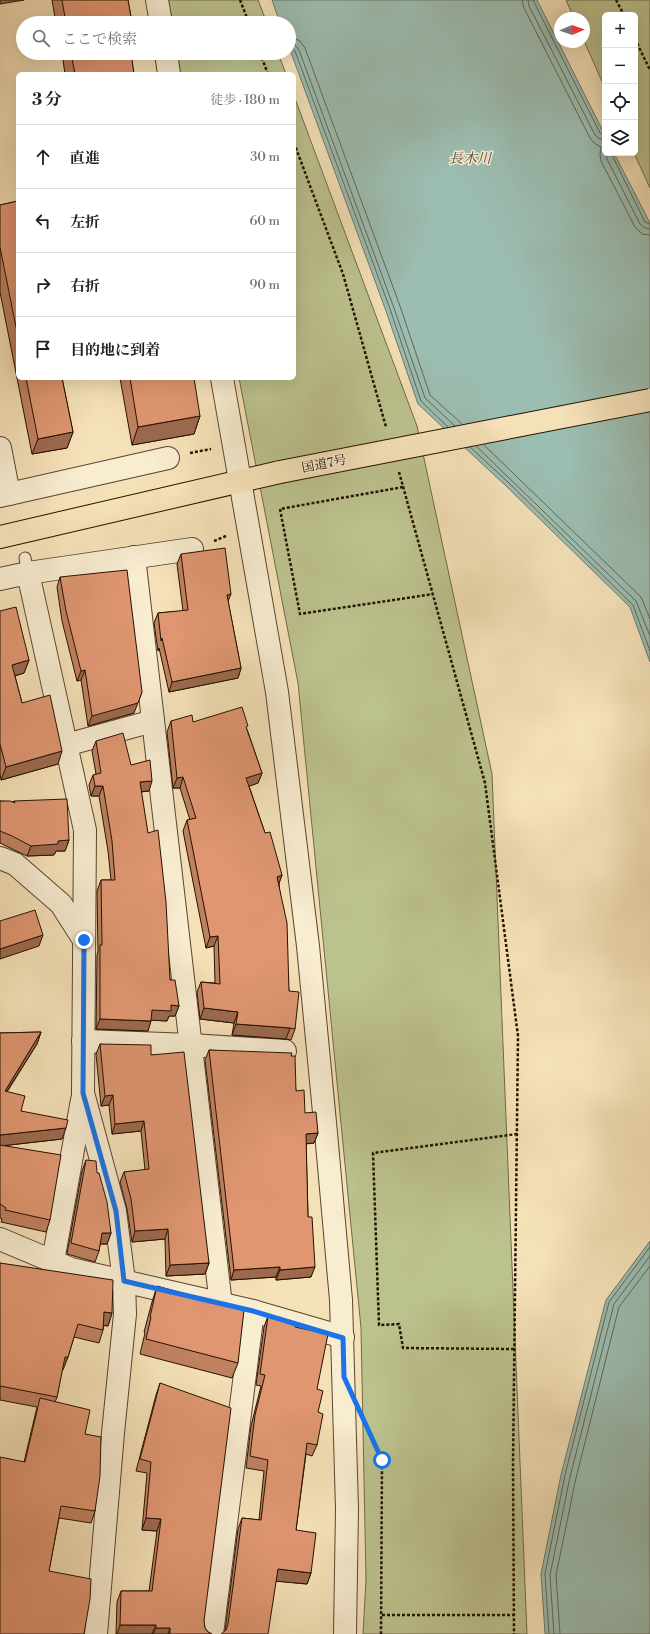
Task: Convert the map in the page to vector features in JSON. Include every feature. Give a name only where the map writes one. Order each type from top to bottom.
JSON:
[{"type":"highway","name":"国道7号","points":[[0,537],[239,480],[650,400]]},
{"type":"street","points":[[157,0],[160,16]]},
{"type":"street","points":[[167,60],[169,72]]},
{"type":"street","points":[[222,380],[278,692],[308,946],[340,1284],[343,1338],[347,1509],[345,1634]]},
{"type":"street","points":[[0,448],[7,499],[168,458]]},
{"type":"street","points":[[0,579],[27,565],[134,557],[192,549]]},
{"type":"street","points":[[134,557],[221,1305]]},
{"type":"street","points":[[27,565],[85,830],[83,1093],[53,1261]]},
{"type":"street","points":[[66,745],[153,721]]},
{"type":"street","points":[[0,858],[15,864],[61,904],[84,940]]},
{"type":"street","points":[[83,1041],[191,1045],[284,1051]]},
{"type":"street","points":[[83,1093],[116,1211],[124,1281],[125,1314],[113,1433],[96,1634]]},
{"type":"street","points":[[0,1239],[71,1269],[221,1305],[253,1311],[343,1338]]},
{"type":"street","points":[[212,1634],[253,1311]]},
{"type":"path","points":[[240,0],[247,16]]},
{"type":"path","points":[[616,0],[622,12]]},
{"type":"path","points":[[638,45],[650,70]]},
{"type":"path","points":[[263,60],[267,72]]},
{"type":"path","points":[[296,148],[343,274],[388,434]]},
{"type":"path","points":[[398,472],[485,783],[518,1036],[514,1349],[514,1634]]},
{"type":"path","points":[[403,487],[280,509],[300,614],[433,594]]},
{"type":"path","points":[[514,1349],[403,1348],[399,1324],[379,1325],[373,1153],[517,1134]]},
{"type":"path","points":[[369,1433],[382,1460],[382,1634]]},
{"type":"path","points":[[382,1615],[514,1615]]},
{"type":"green space","points":[[166,0],[258,0],[264,16],[169,16]]},
{"type":"green space","points":[[566,0],[650,0],[650,188],[635,156],[638,156],[638,12],[602,12],[602,81],[587,48],[590,48],[590,12],[571,12]]},
{"type":"green space","points":[[177,60],[281,60],[285,72],[180,72]]},
{"type":"green space","points":[[296,101],[417,426],[492,774],[527,1634],[363,1634],[366,1579],[361,1328],[298,683],[239,380],[296,380]]},
{"type":"water","name":"長木川","points":[[272,0],[537,0],[554,34],[554,48],[561,48],[602,129],[602,156],[616,156],[650,223],[650,662],[630,607],[505,485],[418,404],[386,311],[294,60],[296,60],[296,16],[278,16]]},
{"type":"water","points":[[650,1241],[650,1634],[545,1634],[541,1574],[561,1475],[606,1300]]},
{"type":"building","points":[[62,0],[128,0],[131,16],[65,16]]},
{"type":"building","points":[[72,60],[132,60],[134,72],[75,72]]},
{"type":"building","points":[[16,201],[16,327],[0,247],[0,205]]},
{"type":"building","points":[[26,380],[62,380],[73,432],[38,439]]},
{"type":"building","points":[[130,380],[194,380],[200,416],[138,427]]},
{"type":"building","points":[[225,548],[231,594],[227,595],[241,668],[172,682],[162,638],[161,641],[158,613],[188,610],[181,554]]},
{"type":"building","points":[[127,570],[142,692],[138,703],[92,716],[85,670],[81,671],[66,611],[60,577]]},
{"type":"building","points":[[16,607],[29,660],[12,665],[22,703],[50,695],[62,751],[6,767],[0,744],[0,611]]},
{"type":"building","points":[[242,707],[248,726],[246,727],[262,773],[246,778],[265,833],[270,832],[282,875],[277,877],[287,923],[289,991],[299,992],[295,1029],[236,1024],[238,1012],[204,1008],[201,982],[220,984],[218,936],[210,937],[187,820],[196,818],[183,777],[177,778],[171,721],[192,715],[193,722]]},
{"type":"building","points":[[123,733],[131,765],[150,760],[152,781],[140,782],[148,833],[158,830],[166,902],[170,980],[175,980],[179,1006],[171,1005],[171,1011],[152,1010],[151,1021],[100,1019],[100,945],[102,945],[101,880],[115,880],[112,841],[103,786],[95,786],[93,775],[101,773],[96,741]]},
{"type":"building","points":[[67,799],[69,840],[58,841],[58,844],[31,846],[0,831],[0,801],[10,801],[15,803],[14,801]]},
{"type":"building","points":[[35,910],[43,935],[0,949],[0,921]]},
{"type":"building","points":[[41,1032],[5,1091],[25,1096],[21,1111],[68,1120],[66,1128],[0,1135],[0,1033]]},
{"type":"building","points":[[100,1044],[151,1045],[151,1055],[184,1052],[209,1263],[170,1265],[168,1229],[135,1231],[131,1199],[124,1172],[149,1169],[144,1121],[115,1124],[113,1095],[105,1096]]},
{"type":"building","points":[[209,1050],[292,1053],[291,1056],[295,1056],[296,1091],[304,1090],[305,1113],[316,1112],[318,1133],[306,1134],[308,1217],[312,1217],[315,1267],[280,1270],[280,1267],[234,1270]]},
{"type":"building","points":[[0,1145],[61,1155],[50,1220],[5,1210],[6,1208],[0,1204]]},
{"type":"building","points":[[86,1160],[96,1161],[97,1173],[99,1173],[107,1202],[111,1233],[102,1233],[99,1251],[71,1243]]},
{"type":"building","points":[[0,1263],[113,1280],[112,1313],[104,1312],[103,1330],[78,1324],[68,1357],[65,1357],[57,1397],[0,1386]]},
{"type":"building","points":[[157,1286],[244,1310],[238,1363],[146,1339]]},
{"type":"building","points":[[268,1316],[295,1324],[295,1327],[328,1334],[317,1389],[323,1391],[318,1412],[323,1414],[317,1445],[307,1443],[296,1530],[316,1533],[311,1573],[278,1569],[268,1634],[221,1634],[226,1630],[228,1624],[242,1518],[261,1520],[268,1460],[250,1456],[255,1415],[265,1375],[260,1374]]},
{"type":"building","points":[[160,1383],[231,1408],[204,1621],[205,1628],[212,1634],[170,1634],[170,1628],[156,1628],[156,1625],[120,1625],[121,1591],[152,1591],[161,1519],[146,1518],[151,1462],[140,1459]]},
{"type":"building","points":[[40,1398],[90,1410],[85,1434],[101,1437],[100,1476],[95,1511],[61,1506],[49,1571],[91,1579],[90,1599],[84,1634],[0,1634],[0,1457],[25,1462]]},
{"type":"route","points":[[84,940],[83,1093],[116,1211],[124,1281],[221,1305],[253,1311],[343,1338],[344,1377],[382,1460]]}]
